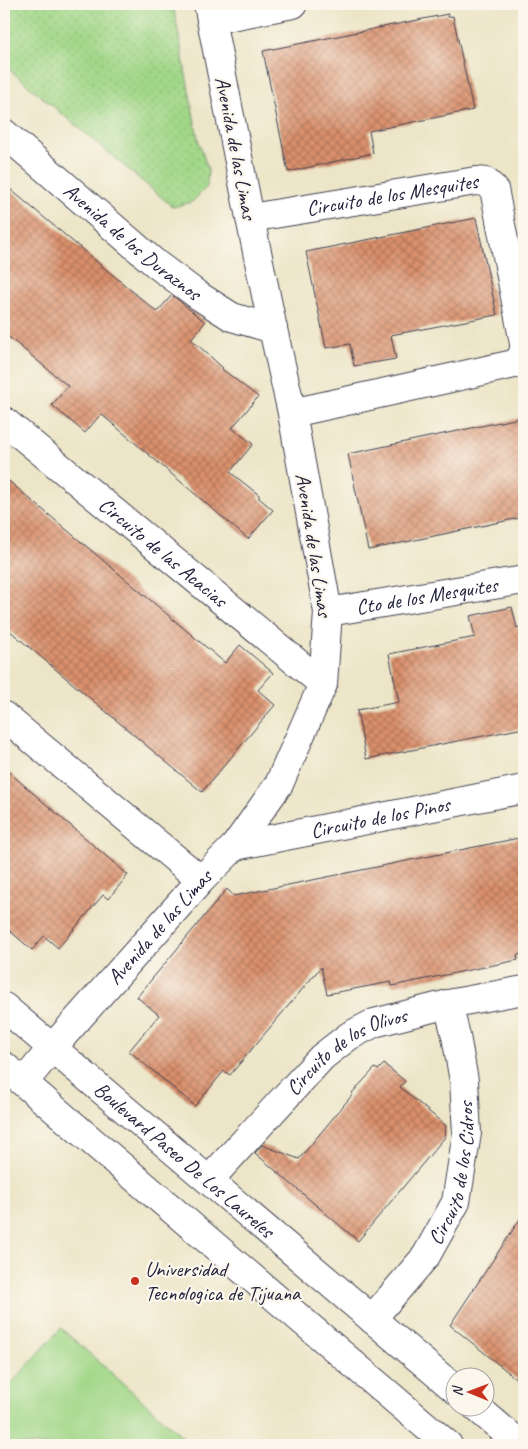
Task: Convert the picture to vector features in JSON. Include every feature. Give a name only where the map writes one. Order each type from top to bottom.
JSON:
[{"type":"street","points":[[209,12],[293,4]]},
{"type":"street","name":"Avenida de las Limas","points":[[14,1074],[52,1048],[201,880],[235,846],[279,784],[323,684],[328,612],[292,413],[250,218],[209,12]]},
{"type":"street","name":"Avenida de los Duraznos","points":[[4,133],[156,264],[199,296],[232,317],[273,329]]},
{"type":"street","name":"Circuito de los Mesquites","points":[[250,218],[476,181],[486,182],[494,189],[524,343]]},
{"type":"street","points":[[292,413],[514,364],[522,357],[524,348]]},
{"type":"street","name":"Circuito de las Acacias","points":[[4,421],[323,684]]},
{"type":"street","name":"Cto de los Mesquites","points":[[328,612],[524,580]]},
{"type":"street","points":[[4,716],[201,880]]},
{"type":"street","name":"Circuito de los Pinos","points":[[235,846],[524,789]]},
{"type":"street","name":"Circuito de los Olivos","points":[[209,1180],[322,1057],[349,1036],[374,1023],[448,1004],[524,990]]},
{"type":"street","name":"Circuito de los Cidros","points":[[372,1319],[426,1256],[456,1202],[467,1133],[464,1082],[448,1004]]},
{"type":"street","name":"Boulevard Paseo De Los Laureles","points":[[4,1007],[446,1382]]},
{"type":"street","points":[[14,1074],[448,1445]]},
{"type":"street","points":[[487,1416],[521,1445]]},
{"type":"green space","points":[[4,4],[173,4],[198,139],[208,170],[207,187],[192,202],[173,207],[4,65]]},
{"type":"green space","points":[[61,1328],[192,1445],[4,1445],[4,1392]]},
{"type":"building","points":[[448,14],[448,17],[453,16],[473,110],[369,131],[373,153],[288,172],[263,51]]},
{"type":"building","points":[[4,184],[157,312],[172,295],[205,322],[191,339],[222,369],[258,397],[232,428],[253,444],[230,472],[259,495],[259,498],[273,510],[248,539],[101,414],[85,433],[52,405],[68,386],[4,333]]},
{"type":"building","points":[[476,218],[497,315],[391,335],[396,359],[354,366],[350,344],[326,348],[306,252]]},
{"type":"building","points":[[524,417],[524,517],[368,550],[348,454]]},
{"type":"building","points":[[4,477],[225,663],[240,645],[273,673],[258,690],[275,705],[202,792],[4,626]]},
{"type":"building","points":[[512,607],[517,628],[524,626],[524,728],[366,759],[357,710],[399,702],[389,654],[475,637],[470,616]]},
{"type":"building","points":[[4,768],[128,875],[108,899],[103,895],[58,948],[44,936],[32,950],[4,926]]},
{"type":"building","points":[[524,837],[524,954],[517,955],[518,960],[392,986],[391,982],[327,994],[321,967],[230,1075],[224,1071],[195,1106],[129,1051],[159,1015],[137,997],[227,889],[234,896]]},
{"type":"building","points":[[384,1064],[405,1081],[400,1087],[446,1126],[445,1137],[358,1241],[255,1153],[262,1145],[299,1159],[352,1093],[375,1068],[378,1070]]},
{"type":"building","points":[[524,1213],[524,1385],[450,1325]]},
{"type":"place","name":"Universidad Tecnologica de Tijuana","points":[[135,1281]]}]
